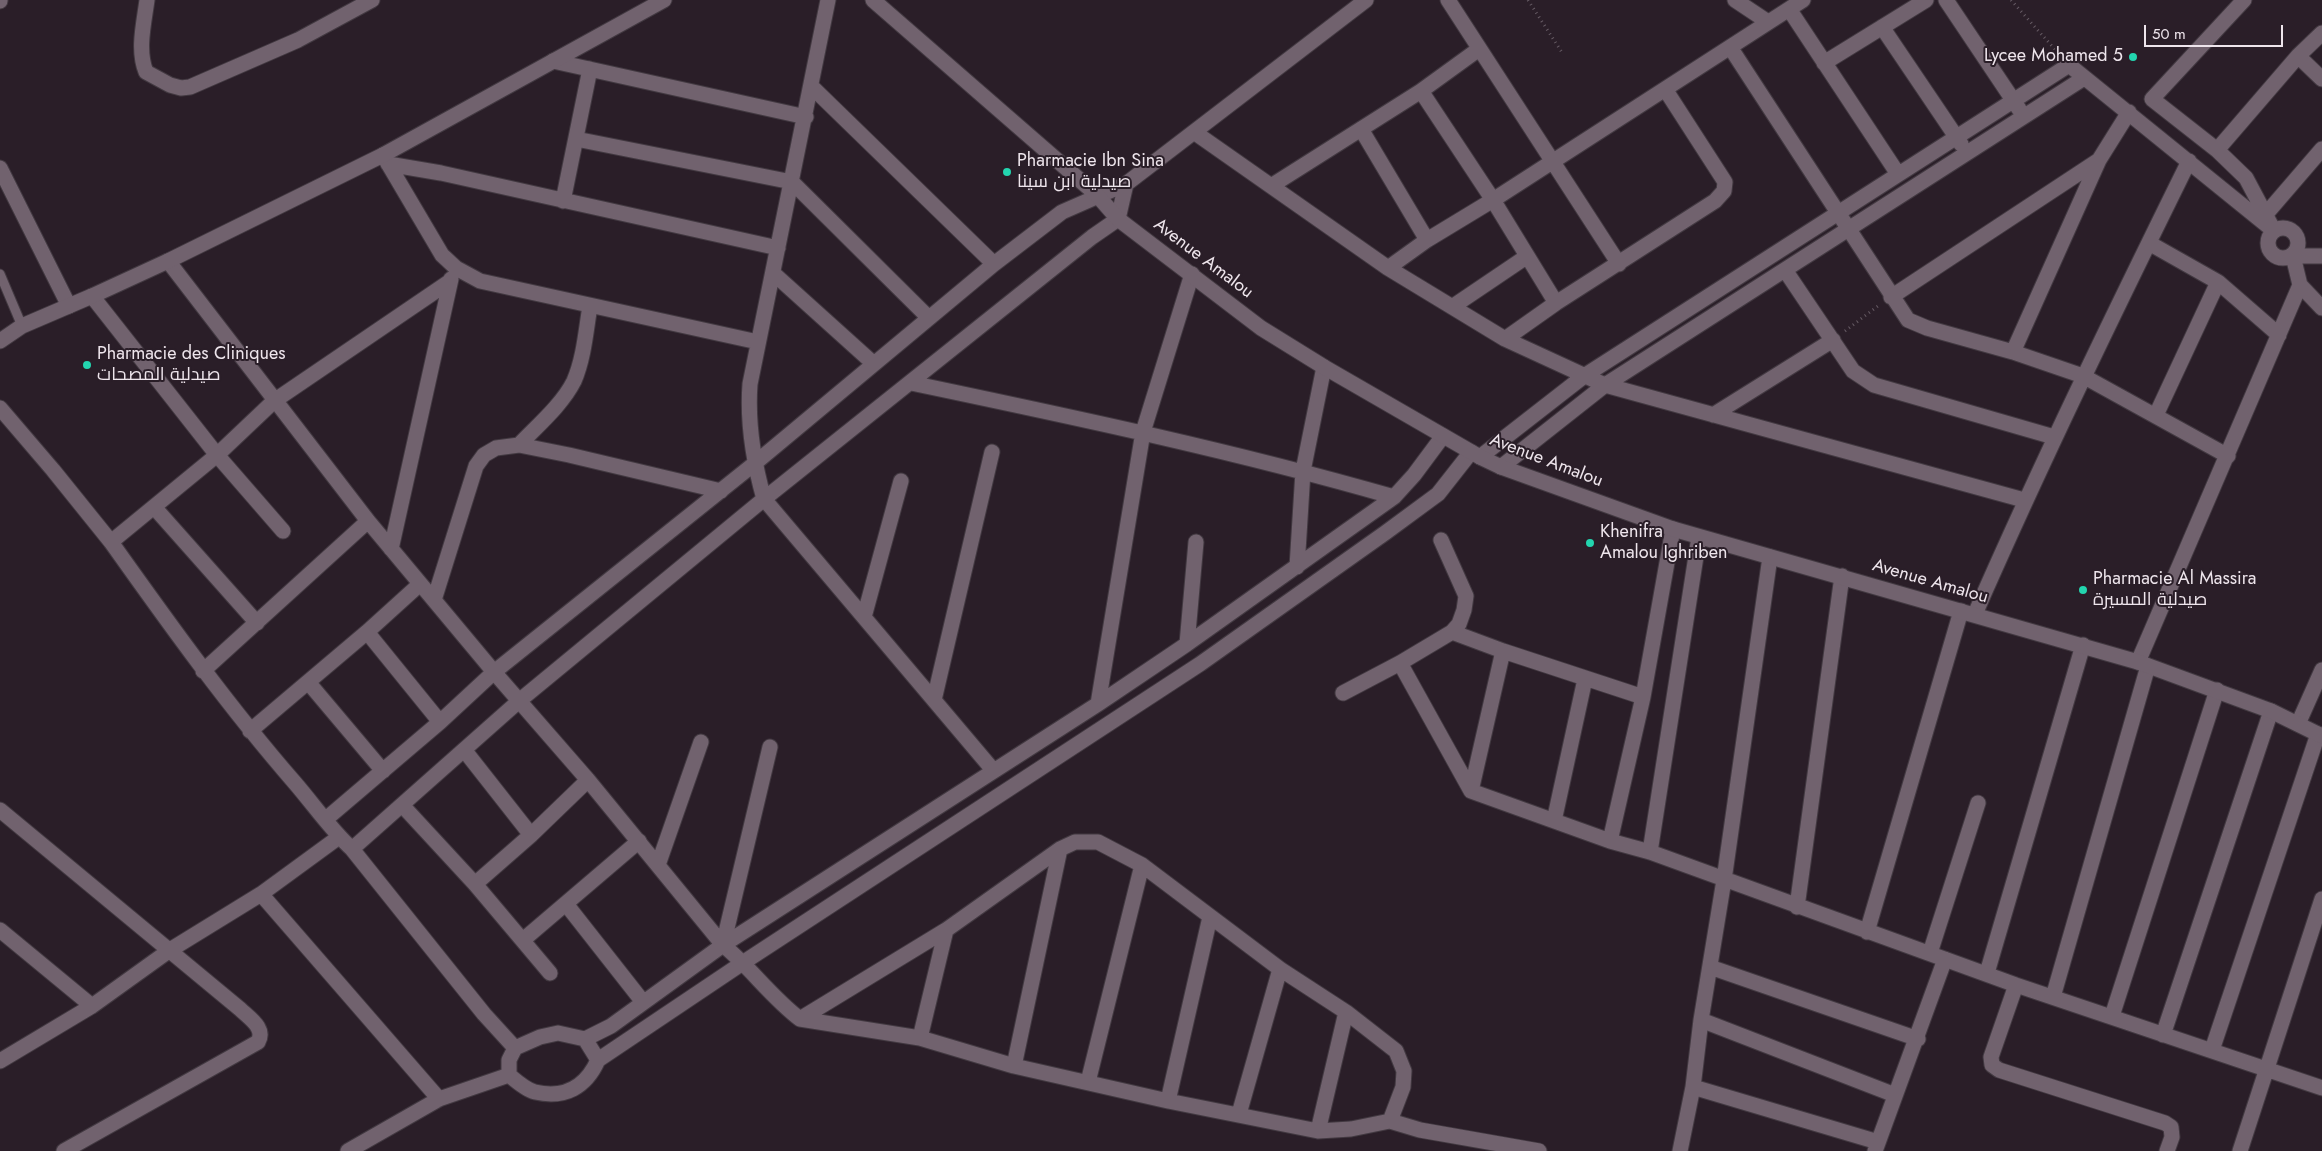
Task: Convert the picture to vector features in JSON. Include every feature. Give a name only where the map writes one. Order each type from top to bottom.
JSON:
[{"type":"street","points":[[147,0],[142,32],[142,62],[146,72],[181,88],[190,87],[263,56],[372,0]]},
{"type":"street","points":[[828,0],[806,117],[758,342],[748,411],[754,464],[764,499],[993,770]]},
{"type":"street","name":"Avenue Amalou","points":[[873,0],[1097,195],[1118,219],[1261,328],[1324,367],[1476,454],[1502,467],[1673,529],[2083,645],[2143,664],[2271,711],[2320,735]]},
{"type":"street","points":[[326,819],[440,722],[494,672],[721,491],[994,264],[1062,212],[1097,195],[1126,184],[1366,0]]},
{"type":"street","points":[[1448,0],[1619,264]]},
{"type":"street","points":[[1734,0],[1768,22]]},
{"type":"street","points":[[1388,268],[1427,240],[1493,200],[1803,0]]},
{"type":"street","points":[[1946,0],[2024,116]]},
{"type":"street","points":[[2244,0],[2152,99],[2216,150],[2246,178],[2274,231]]},
{"type":"street","points":[[0,341],[22,326],[92,296],[386,159],[660,1]]},
{"type":"street","points":[[1824,63],[1924,1]]},
{"type":"street","points":[[1789,9],[1898,174]]},
{"type":"street","points":[[1882,27],[1967,153]]},
{"type":"street","points":[[2216,150],[2298,56],[2322,34]]},
{"type":"street","points":[[1730,47],[1908,320],[1914,324],[2013,352],[2083,376],[2228,456]]},
{"type":"street","points":[[1271,186],[1420,91],[1479,49]]},
{"type":"street","points":[[2298,56],[2322,79]]},
{"type":"street","points":[[553,61],[806,117]]},
{"type":"street","points":[[509,1075],[534,1092],[556,1093],[572,1091],[592,1074],[598,1060],[1005,790],[1111,724],[1385,533],[1438,494],[1476,454],[1584,376],[2069,65],[2130,112],[2274,231]]},
{"type":"street","points":[[563,201],[590,69]]},
{"type":"street","points":[[1502,467],[1605,385],[2084,78]]},
{"type":"street","points":[[812,87],[994,264]]},
{"type":"street","points":[[1505,339],[1556,303],[1715,201],[1724,191],[1725,182],[1665,88]]},
{"type":"street","points":[[1420,91],[1493,200],[1526,257],[1556,303]]},
{"type":"street","points":[[2013,352],[2099,160],[2130,112]]},
{"type":"street","points":[[1361,129],[1427,240]]},
{"type":"street","points":[[1194,132],[1388,268],[1505,339],[1584,376],[1605,385],[1713,416],[2024,500]]},
{"type":"street","points":[[576,139],[792,182],[929,318]]},
{"type":"street","points":[[2266,214],[2322,149]]},
{"type":"street","points":[[386,159],[563,201],[778,248]]},
{"type":"street","points":[[386,159],[452,275],[391,549]]},
{"type":"street","points":[[1891,296],[2099,160]]},
{"type":"street","points":[[1867,932],[1968,612],[2189,161]]},
{"type":"street","points":[[0,168],[70,306]]},
{"type":"street","points":[[352,849],[465,751],[519,701],[764,499],[1092,237],[1118,219],[1126,184]]},
{"type":"street","points":[[2322,256],[2293,256],[2282,259],[2271,253],[2268,241],[2274,231],[2286,228],[2296,234],[2299,245],[2293,256],[2300,285],[2322,308]]},
{"type":"street","points":[[2149,243],[2218,282],[2279,335]]},
{"type":"street","points":[[1452,307],[1526,257]]},
{"type":"street","points":[[168,261],[368,521],[420,584],[588,780],[723,945],[744,962],[763,986],[784,1007],[800,1019],[920,1038],[1014,1066],[1168,1101],[1318,1131],[1351,1129],[1390,1121],[1420,1130],[1539,1151]]},
{"type":"street","points":[[1785,270],[1854,371],[1874,385],[2054,437]]},
{"type":"street","points":[[773,273],[874,364]]},
{"type":"street","points":[[1098,704],[1144,432],[1192,274]]},
{"type":"street","points":[[111,542],[217,455],[274,400],[452,275],[758,342]]},
{"type":"street","points":[[2156,415],[2218,282]]},
{"type":"street","points":[[2053,996],[2143,664],[2300,285]]},
{"type":"street","points":[[92,296],[217,455],[283,531]]},
{"type":"street","points":[[519,445],[562,398],[573,382],[580,365],[590,306]]},
{"type":"street","points":[[1713,416],[1832,340]]},
{"type":"street","points":[[1296,567],[1303,471],[1324,367]]},
{"type":"street","points":[[910,383],[1144,432],[1303,471],[1394,497]]},
{"type":"street","points":[[0,408],[111,542],[203,671],[250,731],[326,819],[339,838],[352,849],[484,1014],[515,1048]]},
{"type":"street","points":[[509,1075],[509,1060],[515,1048],[540,1037],[558,1033],[585,1039],[611,1026],[723,945],[1098,704],[1187,644],[1394,497],[1414,475],[1443,436]]},
{"type":"street","points":[[434,600],[476,466],[484,455],[496,448],[519,445],[721,491]]},
{"type":"street","points":[[934,700],[992,452]]},
{"type":"street","points":[[864,617],[901,481]]},
{"type":"street","points":[[154,508],[257,623]]},
{"type":"street","points":[[203,671],[368,521]]},
{"type":"street","points":[[1610,841],[1643,697],[1673,529]]},
{"type":"street","points":[[1650,852],[1699,537]]},
{"type":"street","points":[[1343,692],[1400,663],[1452,632],[1459,624],[1466,596],[1441,540]]},
{"type":"street","points":[[1187,644],[1196,542]]},
{"type":"street","points":[[1680,1151],[1694,1087],[1701,1020],[1724,880],[1770,557]]},
{"type":"street","points":[[1797,907],[1842,576]]},
{"type":"street","points":[[250,731],[367,632],[420,584]]},
{"type":"street","points":[[367,632],[440,722]]},
{"type":"street","points":[[1452,632],[1585,679],[1643,697]]},
{"type":"street","points":[[1986,973],[2083,645]]},
{"type":"street","points":[[1471,791],[1503,651]]},
{"type":"street","points":[[1400,663],[1471,791],[1610,841],[1650,852],[2016,985],[2322,1088]]},
{"type":"street","points":[[2298,724],[2322,670]]},
{"type":"street","points":[[1554,821],[1585,679]]},
{"type":"street","points":[[308,682],[383,771]]},
{"type":"street","points":[[2112,1016],[2217,690]]},
{"type":"street","points":[[2163,1035],[2271,711]]},
{"type":"street","points":[[2212,1050],[2320,735]]},
{"type":"street","points":[[658,865],[701,742]]},
{"type":"street","points":[[723,945],[770,746]]},
{"type":"street","points":[[465,751],[531,835]]},
{"type":"street","points":[[475,884],[531,835],[588,780]]},
{"type":"street","points":[[1930,953],[1978,803]]},
{"type":"street","points":[[402,805],[475,884],[550,973]]},
{"type":"street","points":[[0,810],[170,950],[240,1009],[260,1029],[261,1036],[258,1042],[64,1151]]},
{"type":"street","points":[[3,1056],[92,1006],[170,950],[261,894],[339,838]]},
{"type":"street","points":[[523,940],[638,841]]},
{"type":"street","points":[[800,1019],[946,930],[1060,849],[1075,842],[1098,842],[1142,865],[1280,969],[1346,1012],[1396,1051],[1404,1072],[1403,1087],[1390,1121]]},
{"type":"street","points":[[1014,1066],[1060,849]]},
{"type":"street","points":[[1088,1082],[1142,865]]},
{"type":"street","points":[[261,894],[440,1098]]},
{"type":"street","points":[[2240,1151],[2322,899]]},
{"type":"street","points":[[566,904],[642,1002]]},
{"type":"street","points":[[1168,1101],[1210,917]]},
{"type":"street","points":[[0,930],[92,1006]]},
{"type":"street","points":[[920,1038],[946,930]]},
{"type":"street","points":[[1694,1087],[1877,1146],[1918,1038],[1945,959]]},
{"type":"street","points":[[1710,967],[1918,1038]]},
{"type":"street","points":[[1239,1114],[1280,969]]},
{"type":"street","points":[[2016,985],[1991,1057],[1992,1065],[1999,1070],[2165,1122],[2171,1127],[2172,1137],[2167,1151]]},
{"type":"street","points":[[1318,1131],[1346,1012]]},
{"type":"street","points":[[1701,1020],[1895,1096]]},
{"type":"street","points":[[585,1039],[598,1060]]},
{"type":"street","points":[[348,1151],[440,1098],[509,1075]]},
{"type":"lane","points":[[0,274],[22,326]]},
{"type":"path","points":[[1528,0],[1563,54]]},
{"type":"path","points":[[2011,0],[2069,65]]},
{"type":"path","points":[[1832,340],[1891,296]]},
{"type":"place","name":"Lycee Mohamed 5","points":[[2133,57]]},
{"type":"place","name":"Pharmacie Ibn Sina صيدلية ابن سينا","points":[[1007,172]]},
{"type":"place","name":"Pharmacie des Cliniques صيدلية المصحات","points":[[87,365]]},
{"type":"place","name":"Khenifra Amalou Ighriben","points":[[1590,543]]},
{"type":"place","name":"Pharmacie Al Massira صيدلية المسيرة","points":[[2083,590]]}]
